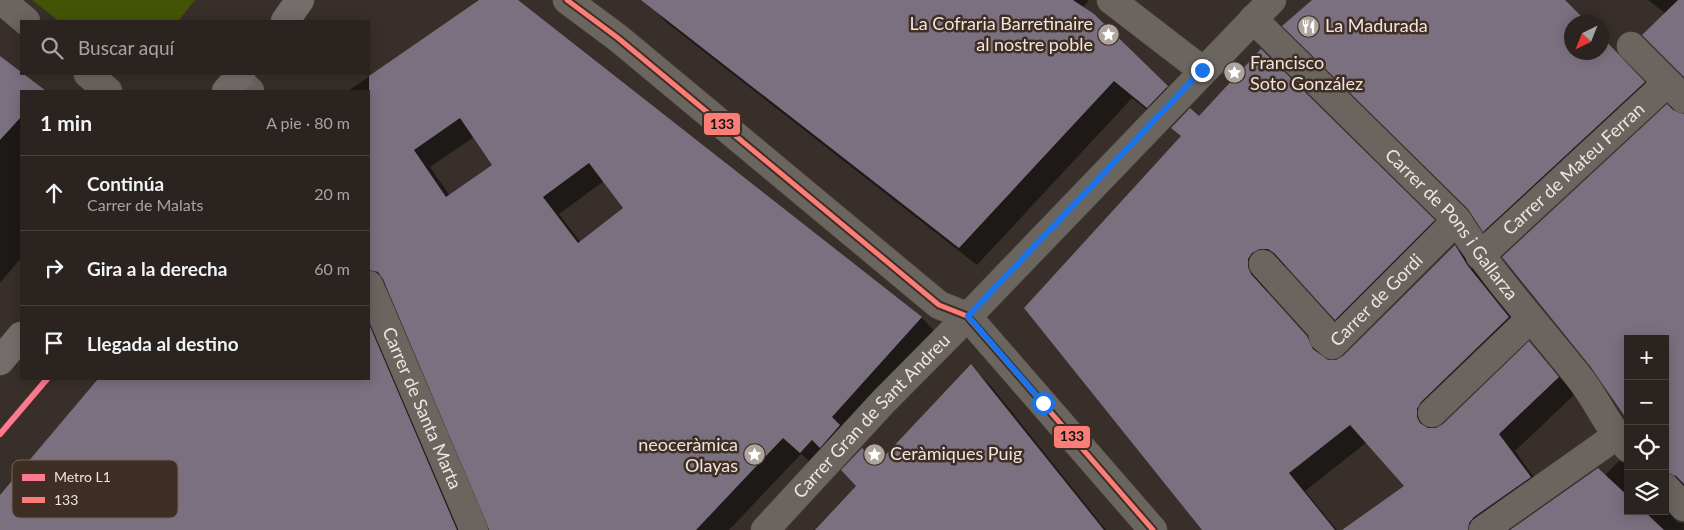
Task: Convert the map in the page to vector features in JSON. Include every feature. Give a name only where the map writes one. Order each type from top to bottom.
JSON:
[{"type":"street","points":[[1,0],[25,20]]},
{"type":"street","points":[[286,20],[300,0]]},
{"type":"street","points":[[567,0],[618,38],[939,305],[968,316],[1153,530]]},
{"type":"street","points":[[1111,0],[1202,70]]},
{"type":"street","name":"Carrer Gran de Sant Andreu","points":[[766,530],[876,409],[1262,10]]},
{"type":"street","name":"Carrer de Pons i Gallarza","points":[[1262,10],[1458,220],[1480,256],[1580,378],[1622,442]]},
{"type":"street","points":[[1631,46],[1675,91]]},
{"type":"street","points":[[89,75],[107,90]]},
{"type":"street","name":"Carrer de Mateu Ferran","points":[[1480,256],[1675,91]]},
{"type":"street","name":"Carrer de Gordi","points":[[1262,264],[1322,329],[1323,337],[1332,346],[1458,220]]},
{"type":"street","name":"Carrer de Santa Marta","points":[[370,287],[474,530]]},
{"type":"street","points":[[1432,413],[1530,319]]},
{"type":"street","points":[[0,362],[20,337]]},
{"type":"street","points":[[1483,530],[1622,442]]},
{"type":"street","points":[[1669,491],[1684,507]]},
{"type":"green space","points":[[32,0],[195,0],[179,20],[58,20]]},
{"type":"building","points":[[479,0],[518,0],[922,317],[832,417],[840,425],[820,448],[812,440],[800,453],[783,438],[696,530],[489,530],[383,279],[378,272],[370,270],[369,76]],"holes":[[[460,118],[492,165],[446,197],[414,150]],[[589,163],[623,208],[578,243],[543,197]]]},
{"type":"building","points":[[641,0],[1073,0],[1094,14],[1168,86],[1147,108],[1114,81],[959,248]]},
{"type":"building","points":[[1312,0],[1565,0],[1580,15],[1564,15],[1564,60],[1609,60],[1609,44],[1645,82],[1483,232],[1468,209],[1282,26]]},
{"type":"building","points":[[1678,0],[1684,0],[1684,77],[1642,35]]},
{"type":"building","points":[[1261,49],[1435,220],[1335,320],[1274,253],[1268,249],[1260,249],[1252,253],[1248,259],[1248,267],[1251,274],[1307,336],[1313,349],[1328,360],[1336,360],[1343,356],[1455,245],[1468,266],[1509,317],[1421,402],[1417,409],[1417,417],[1420,423],[1428,428],[1436,428],[1443,424],[1529,341],[1559,377],[1499,434],[1531,477],[1474,517],[1469,523],[1468,530],[1342,530],[1404,486],[1350,425],[1289,473],[1335,530],[1202,530],[1024,308],[1181,136],[1171,128],[1190,108],[1199,116]]},
{"type":"building","points":[[0,56],[20,71],[20,75],[25,75],[45,90],[20,90],[20,118],[0,140]]},
{"type":"building","points":[[1667,104],[1673,110],[1684,114],[1684,484],[1676,476],[1669,473],[1669,335],[1624,335],[1624,415],[1590,366],[1502,257]]},
{"type":"building","points":[[370,326],[457,530],[0,530],[0,495],[12,481],[12,518],[178,518],[178,460],[30,460],[97,380],[370,380]]},
{"type":"building","points":[[971,364],[1104,530],[815,530],[856,486],[841,470],[862,448],[877,464]]},
{"type":"building","points":[[1598,468],[1624,492],[1624,515],[1648,515],[1664,530],[1510,530]]},
{"type":"metro line","name":"L1","points":[[0,434],[46,380]]},
{"type":"transit line","name":"133","points":[[567,0],[618,38],[939,305],[967,316],[1153,530]]},
{"type":"place","name":"La Madurada","points":[[1309,26]]},
{"type":"place","name":"La Cofraria Barretinaire al nostre poble","points":[[1109,34]]},
{"type":"place","name":"Francisco Soto González","points":[[1234,73]]},
{"type":"place","name":"Ceràmiques Puig","points":[[874,454]]},
{"type":"place","name":"neoceràmica Olayas","points":[[754,455]]},
{"type":"route","points":[[1043,403],[968,316],[1202,70]]}]
